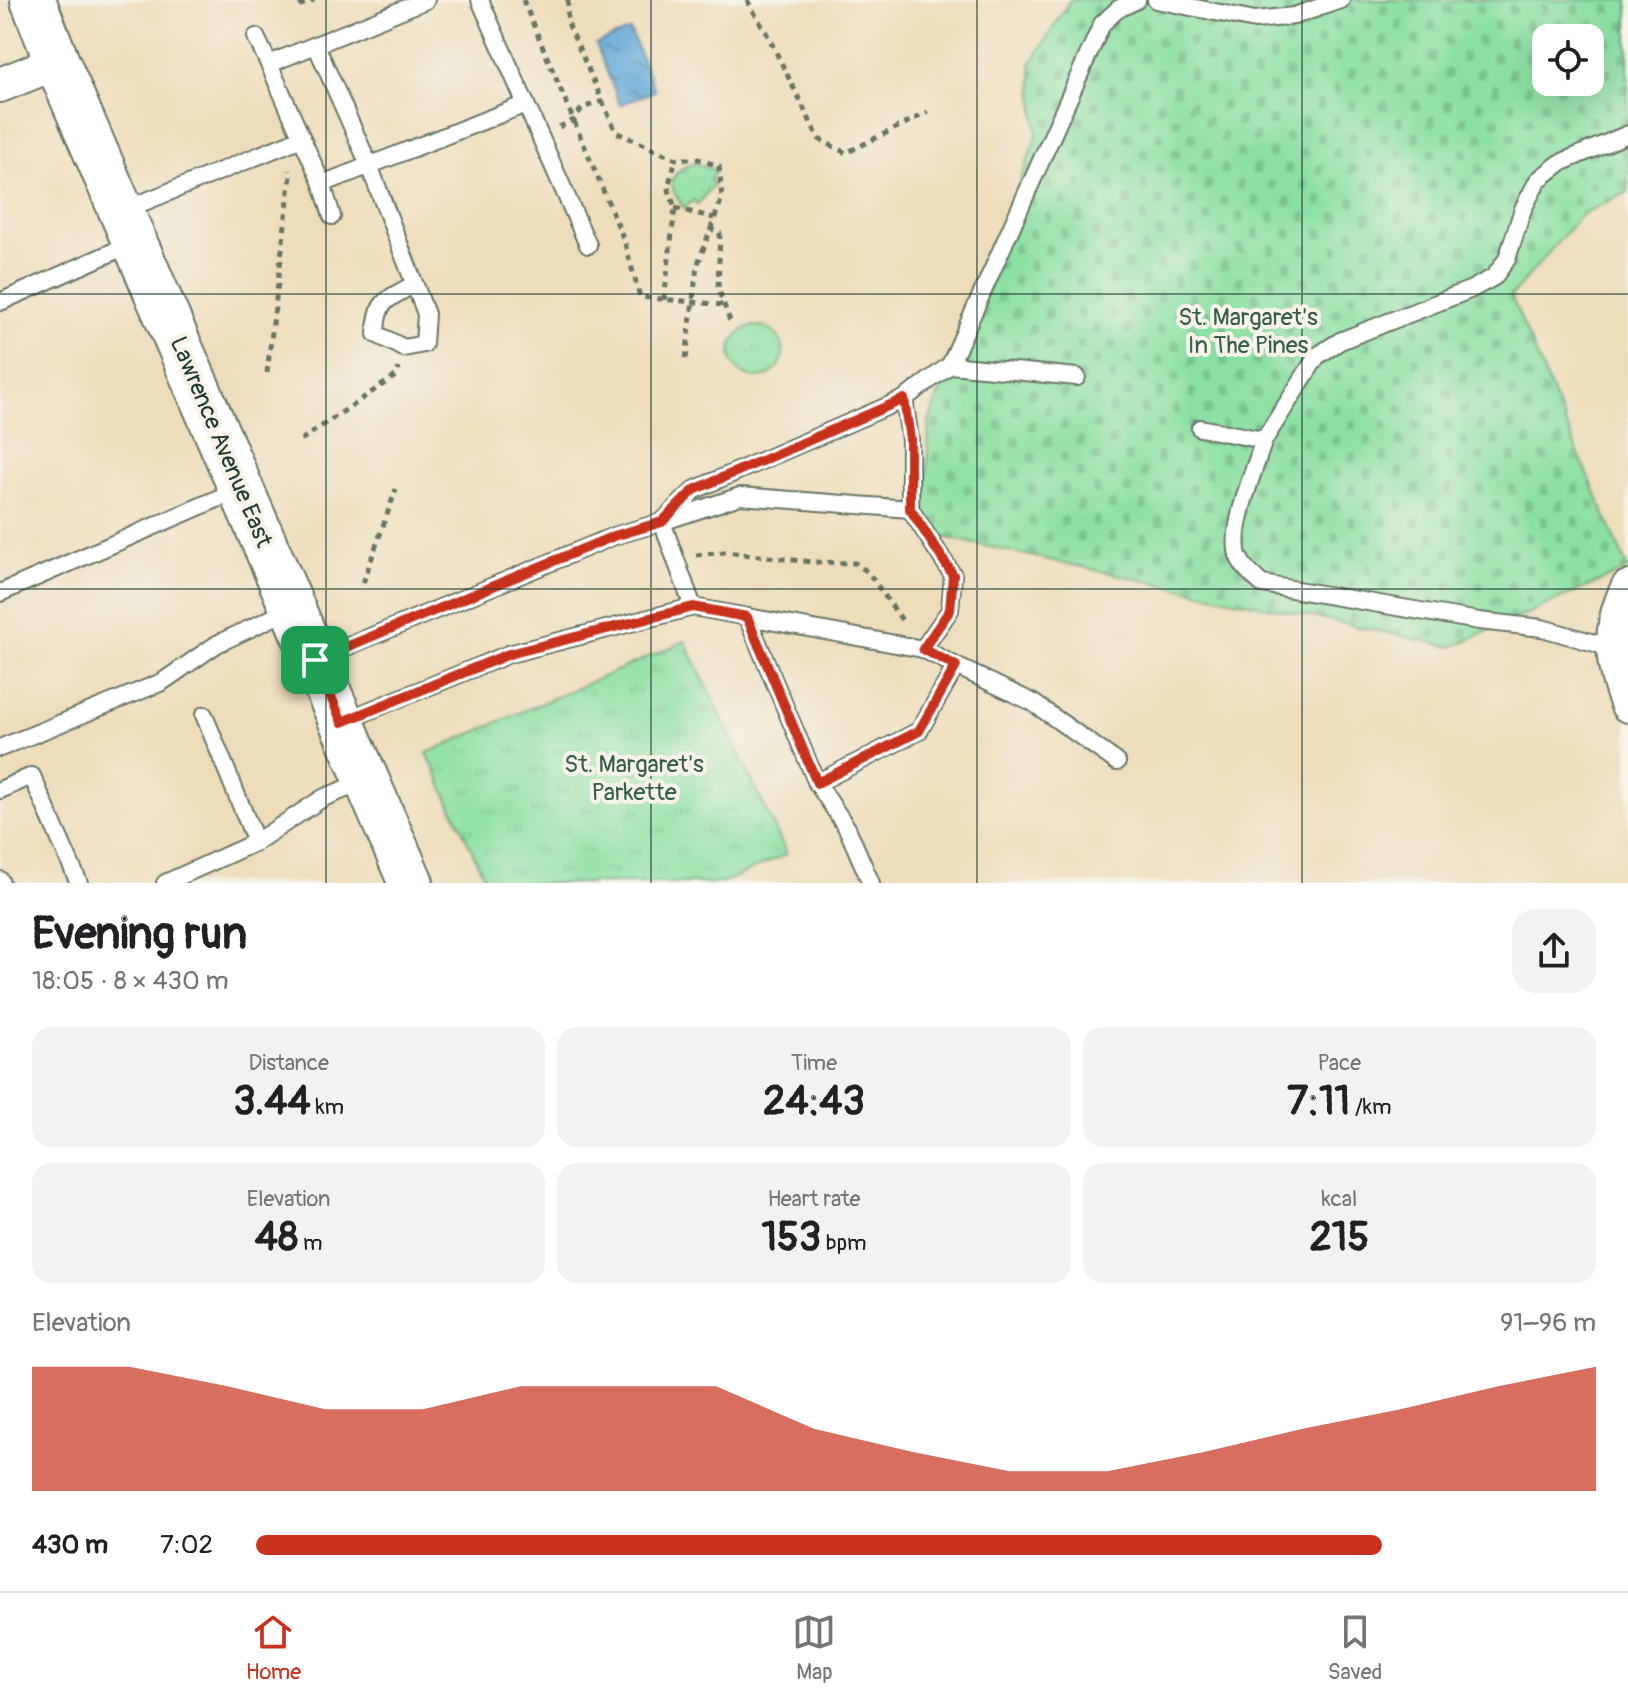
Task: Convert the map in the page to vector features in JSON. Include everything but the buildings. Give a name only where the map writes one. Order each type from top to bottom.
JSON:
[{"type":"main road","name":"Lawrence Avenue East","points":[[33,0],[411,883]]},
{"type":"street","points":[[0,85],[57,62]]},
{"type":"street","points":[[1628,588],[1617,611],[1612,648],[1618,680],[1628,705]]},
{"type":"lane","points":[[269,64],[426,0]]},
{"type":"lane","points":[[480,0],[588,245]]},
{"type":"lane","points":[[662,522],[694,490],[904,399],[950,365],[1102,24],[1118,9],[1137,0]]},
{"type":"lane","points":[[1156,0],[1255,20],[1294,16],[1341,0]]},
{"type":"lane","points":[[256,37],[322,184],[332,216]]},
{"type":"lane","points":[[316,45],[369,165],[426,314],[424,344],[404,348],[376,334],[377,313],[382,304],[414,284]]},
{"type":"lane","points":[[322,184],[526,104]]},
{"type":"lane","points":[[1612,648],[1542,628],[1479,621],[1262,584],[1245,568],[1238,554],[1238,527],[1264,440],[1317,356],[1340,341],[1472,289],[1494,277],[1507,259],[1523,209],[1538,180],[1560,163],[1628,134]]},
{"type":"lane","points":[[0,302],[128,227],[283,145],[302,138]]},
{"type":"lane","points":[[950,365],[1077,377]]},
{"type":"lane","points":[[904,399],[910,439],[910,509],[953,575],[950,610],[923,649]]},
{"type":"lane","points":[[1200,428],[1264,440]]},
{"type":"lane","points":[[0,593],[241,489]]},
{"type":"lane","points":[[315,660],[614,536],[740,496],[910,509]]},
{"type":"lane","points":[[662,522],[693,607]]},
{"type":"lane","points":[[342,722],[509,654],[693,607],[923,649],[1032,702],[1117,762]]},
{"type":"lane","points":[[0,748],[162,682],[217,644],[293,608]]},
{"type":"lane","points":[[747,617],[817,783],[847,828],[871,883]]},
{"type":"lane","points":[[817,783],[919,731],[956,666]]},
{"type":"lane","points":[[204,715],[256,842]]},
{"type":"lane","points":[[0,790],[32,776],[79,883]]},
{"type":"lane","points":[[165,883],[256,842],[323,798],[367,780]]},
{"type":"path","points":[[299,6],[314,0]]},
{"type":"path","points":[[523,0],[624,240],[640,297],[725,305]]},
{"type":"path","points":[[568,0],[567,21],[616,132],[676,159],[698,159],[719,166],[722,198],[697,266],[686,359]]},
{"type":"path","points":[[747,0],[819,139],[846,153],[928,112]]},
{"type":"path","points":[[541,137],[574,120],[582,108],[603,101]]},
{"type":"path","points":[[267,373],[291,175],[283,145]]},
{"type":"path","points":[[664,300],[675,208],[668,187],[676,159]]},
{"type":"path","points":[[675,208],[714,218]]},
{"type":"path","points":[[709,228],[720,233],[718,288],[730,321]]},
{"type":"path","points":[[301,440],[397,375],[404,348]]},
{"type":"path","points":[[363,583],[396,489]]},
{"type":"path","points":[[674,558],[725,552],[811,562],[855,563],[868,572],[923,649]]},
{"type":"green space","name":"St. Margaret's In The Pines","points":[[1070,0],[1628,0],[1628,192],[1582,214],[1511,296],[1628,569],[1452,647],[925,533],[929,421],[1037,135],[1031,64]]},
{"type":"green space","points":[[696,163],[716,171],[710,180],[714,185],[697,205],[694,200],[684,208],[671,182],[681,169]]},
{"type":"green space","points":[[757,326],[775,334],[783,352],[775,370],[757,378],[739,370],[731,352],[739,334]]},
{"type":"green space","name":"St. Margaret's Parkette","points":[[685,641],[787,854],[722,883],[487,883],[427,753]]},
{"type":"water","points":[[630,30],[655,91],[620,105],[596,44]]},
{"type":"route","points":[[904,399],[910,439],[910,509],[953,575],[950,610],[923,649],[956,666],[919,731],[817,783],[747,617],[693,607],[509,654],[342,722],[315,660],[614,536],[662,522],[694,490],[904,399]]}]
